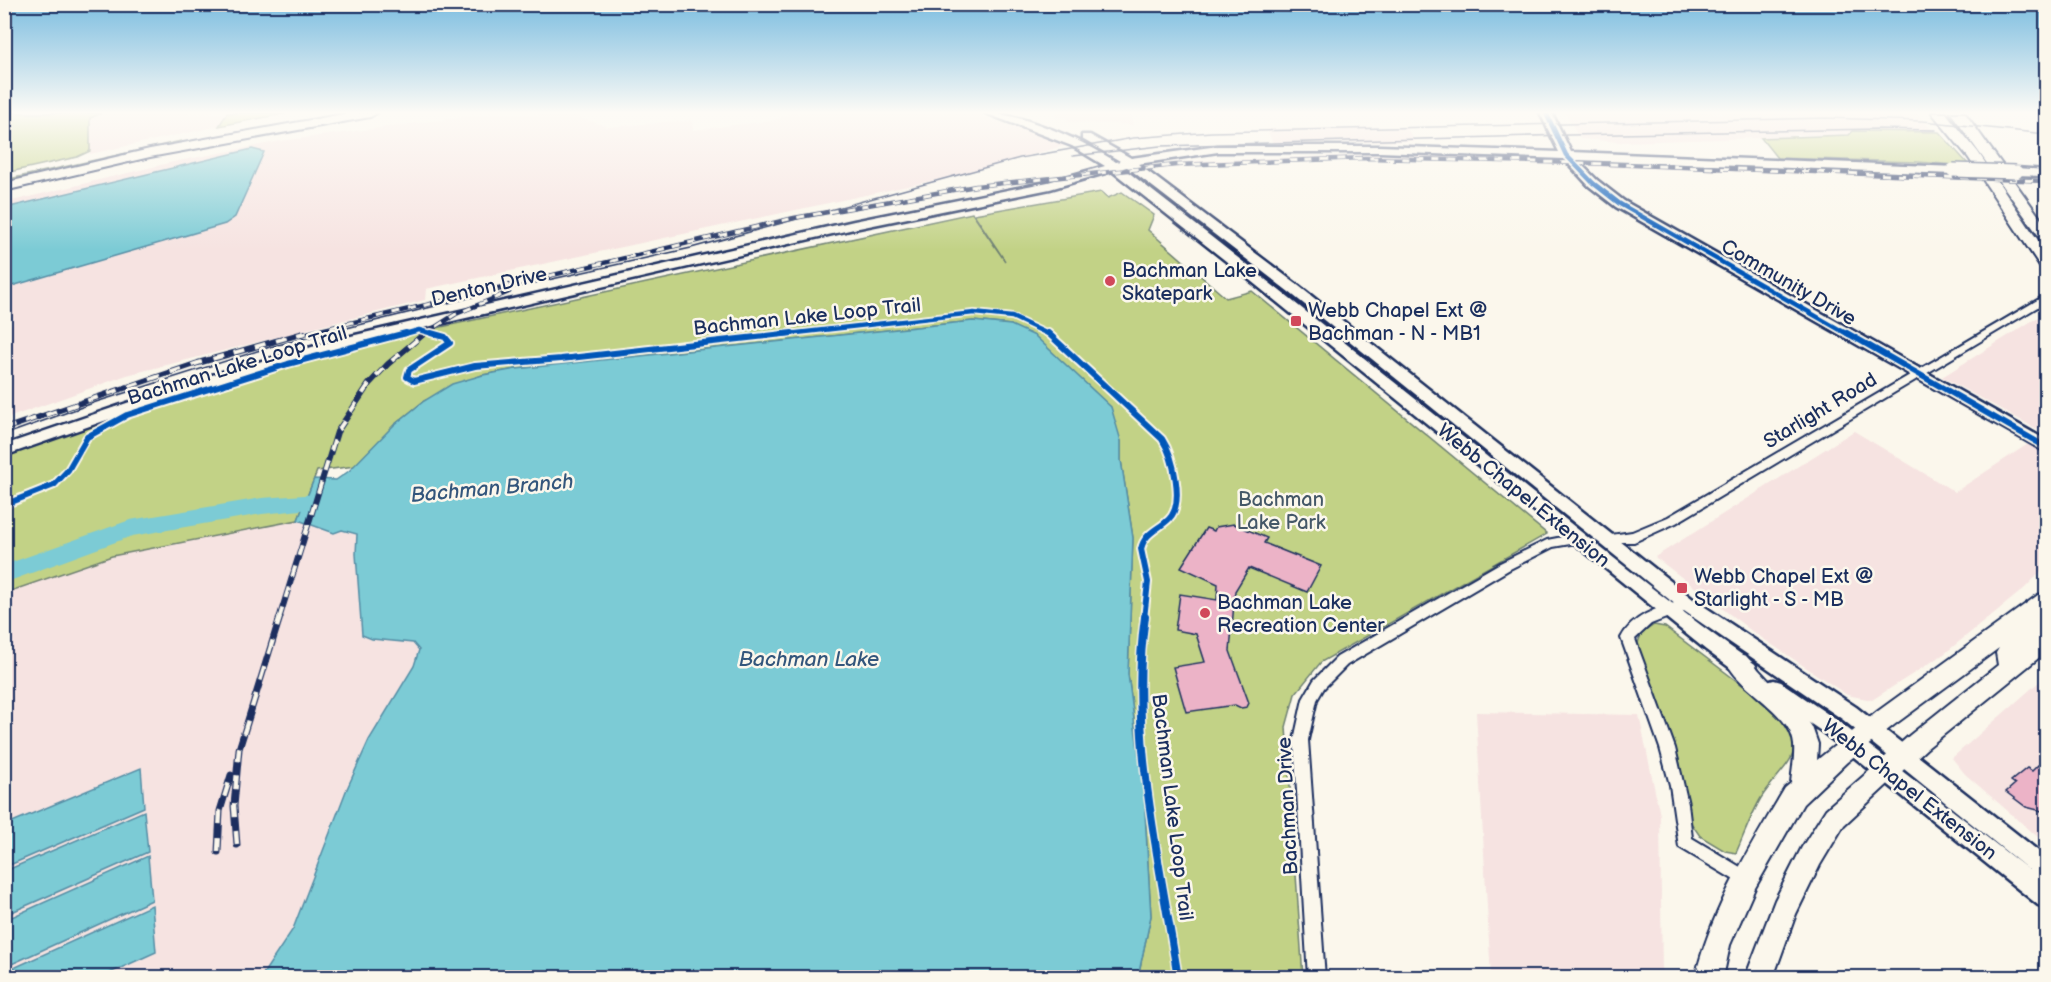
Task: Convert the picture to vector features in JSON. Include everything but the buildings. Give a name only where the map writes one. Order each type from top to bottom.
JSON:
[{"type":"main road","points":[[4,177],[95,159]]},
{"type":"main road","points":[[4,187],[117,159]]},
{"type":"main road","name":"Webb Chapel Extension","points":[[1106,159],[1125,168],[1136,184],[1578,539],[1678,607],[1849,713],[1862,737]]},
{"type":"main road","name":"Webb Chapel Extension","points":[[1114,159],[1294,289],[1608,539],[1738,663],[1862,737],[2046,897]]},
{"type":"main road","name":"Denton Drive","points":[[4,451],[199,383],[351,340],[854,225],[1125,168],[1185,159]]},
{"type":"main road","name":"Community Drive","points":[[1574,159],[1580,162]]},
{"type":"main road","name":"Community Drive","points":[[1578,159],[1593,183],[1620,204],[2046,447]]},
{"type":"main road","points":[[1976,159],[2042,245]]},
{"type":"main road","points":[[1991,159],[2024,206]]},
{"type":"main road","points":[[1997,159],[2024,206],[2042,245],[2046,263]]},
{"type":"main road","points":[[1580,162],[2046,173]]},
{"type":"main road","name":"Denton Drive","points":[[991,198],[1019,196],[1098,180],[1125,168]]},
{"type":"main road","points":[[1098,180],[1136,184]]},
{"type":"main road","points":[[1204,237],[1214,238],[1240,257],[1261,264]]},
{"type":"main road","points":[[1277,296],[1294,289]]},
{"type":"main road","points":[[1408,401],[1425,394]]},
{"type":"main road","points":[[1578,539],[1608,539]]},
{"type":"main road","points":[[1710,977],[1718,944],[1746,879],[1794,796],[1862,737],[2038,608]]},
{"type":"main road","points":[[2010,668],[2007,652],[2035,629],[2038,608]]},
{"type":"main road","points":[[1759,978],[1784,909],[1811,856],[1835,817],[1894,763],[2046,640]]},
{"type":"main road","points":[[1738,663],[1762,689],[1788,710],[1800,727],[1806,744],[1803,788]]},
{"type":"main road","name":"Webb Chapel Extension","points":[[1894,763],[2046,870]]},
{"type":"street","name":"Starlight Road","points":[[1608,539],[1634,537],[1672,520],[2046,298]]},
{"type":"street","name":"Bachman Drive","points":[[1317,978],[1301,740],[1307,710],[1319,684],[1348,657],[1505,566],[1551,543],[1578,539]]},
{"type":"street","points":[[1678,607],[1633,628],[1628,638],[1662,730],[1675,775],[1683,821],[1684,842],[1746,879]]},
{"type":"shaded area","points":[[189,159],[1016,159],[945,178],[426,289],[425,300],[127,375],[5,419],[5,330],[13,323],[9,293],[5,294],[4,203]]},
{"type":"shaded area","points":[[1261,159],[1516,159],[1560,160],[1564,165],[1400,160],[1297,160],[1155,169],[1172,163]]},
{"type":"shaded area","points":[[1589,161],[1960,173],[1966,180],[1588,166]]},
{"type":"shaded area","points":[[2046,314],[2046,434],[1942,377]]},
{"type":"shaded area","points":[[1854,431],[1955,492],[2028,444],[2046,454],[2046,566],[2025,588],[1944,654],[1872,700],[1847,695],[1753,632],[1655,557]]},
{"type":"shaded area","points":[[298,520],[333,533],[342,530],[357,534],[356,554],[362,635],[372,639],[413,643],[419,650],[414,666],[369,740],[346,791],[293,929],[261,977],[5,977],[4,593],[112,556]]},
{"type":"shaded area","points":[[2046,676],[2046,844],[1965,774],[1952,758]]},
{"type":"shaded area","points":[[1476,712],[1639,715],[1660,815],[1662,977],[1491,977]]},
{"type":"green space","points":[[5,159],[69,159],[5,173]]},
{"type":"green space","points":[[100,159],[108,159],[5,184],[4,180]]},
{"type":"green space","points":[[1806,159],[1963,159],[1970,166]]},
{"type":"green space","name":"Bachman Lake Park","points":[[1101,192],[1108,198],[1122,192],[1154,215],[1148,230],[1226,298],[1252,291],[1547,534],[1321,662],[1295,694],[1286,727],[1303,978],[1138,977],[1151,916],[1144,796],[1128,674],[1133,538],[1121,460],[1121,441],[1011,325],[973,321],[516,369],[482,375],[424,401],[394,425],[355,466],[317,471],[298,520],[112,556],[5,593],[5,458],[20,451],[120,416],[325,352],[972,213],[1005,261],[974,214]]},
{"type":"green space","points":[[1654,625],[1665,627],[1774,709],[1786,724],[1792,737],[1794,747],[1792,756],[1761,798],[1736,853],[1725,851],[1700,836],[1691,823],[1679,760],[1637,646],[1641,634]]},
{"type":"water","points":[[211,159],[261,159],[235,217],[225,224],[5,288],[5,208]]},
{"type":"water","name":"Bachman Lake","points":[[973,321],[1011,325],[1035,336],[1111,407],[1121,441],[1121,460],[1133,538],[1128,674],[1144,796],[1151,916],[1138,977],[261,977],[293,929],[346,791],[369,740],[414,666],[419,650],[413,643],[372,639],[362,635],[356,554],[357,534],[342,530],[334,533],[298,520],[314,479],[336,480],[349,471],[394,425],[424,401],[452,384],[483,375],[516,369]]},
{"type":"water","points":[[141,768],[144,807],[5,867],[5,825]]},
{"type":"water","points":[[144,811],[148,852],[5,915],[5,871]]},
{"type":"water","points":[[148,856],[152,900],[5,967],[5,920]]},
{"type":"water","points":[[152,905],[156,952],[101,977],[5,977],[5,972]]},
{"type":"waterway","name":"Bachman Branch","points":[[4,574],[130,528],[262,506],[333,501]]},
{"type":"tram line","points":[[4,435],[96,402],[270,347],[472,297],[691,248],[1017,159]]},
{"type":"railway","points":[[299,335],[794,218],[976,186],[1176,165],[1343,159]]},
{"type":"railway","points":[[1401,159],[1582,163],[2046,181]]},
{"type":"railway","points":[[423,335],[456,314],[509,292]]},
{"type":"railway","points":[[4,429],[198,363],[304,333]]},
{"type":"railway","points":[[279,619],[337,432],[369,384],[388,364],[425,333]]},
{"type":"railway","points":[[237,845],[234,806],[239,749],[280,617]]},
{"type":"railway","points":[[218,852],[220,811],[231,775]]},
{"type":"cycle path","points":[[1570,159],[1593,183],[1620,204],[2046,447]]},
{"type":"cycle path","name":"Bachman Lake Loop Trail","points":[[4,505],[54,485],[68,470],[87,437],[127,415],[288,364],[419,330],[445,337],[450,343],[409,370],[407,377],[414,381],[475,366],[561,359],[974,313],[1012,317],[1047,332],[1162,439],[1174,465],[1176,484],[1174,513],[1142,543],[1141,555],[1148,582],[1140,665],[1148,783],[1178,978]]},
{"type":"place","name":"Bachman Lake Skatepark","points":[[1110,281]]},
{"type":"place","name":"Webb Chapel Ext @ Bachman - N - MB1","points":[[1296,321]]},
{"type":"place","name":"Webb Chapel Ext @ Starlight - S - MB","points":[[1682,588]]},
{"type":"place","name":"Bachman Lake Recreation Center","points":[[1205,613]]}]
